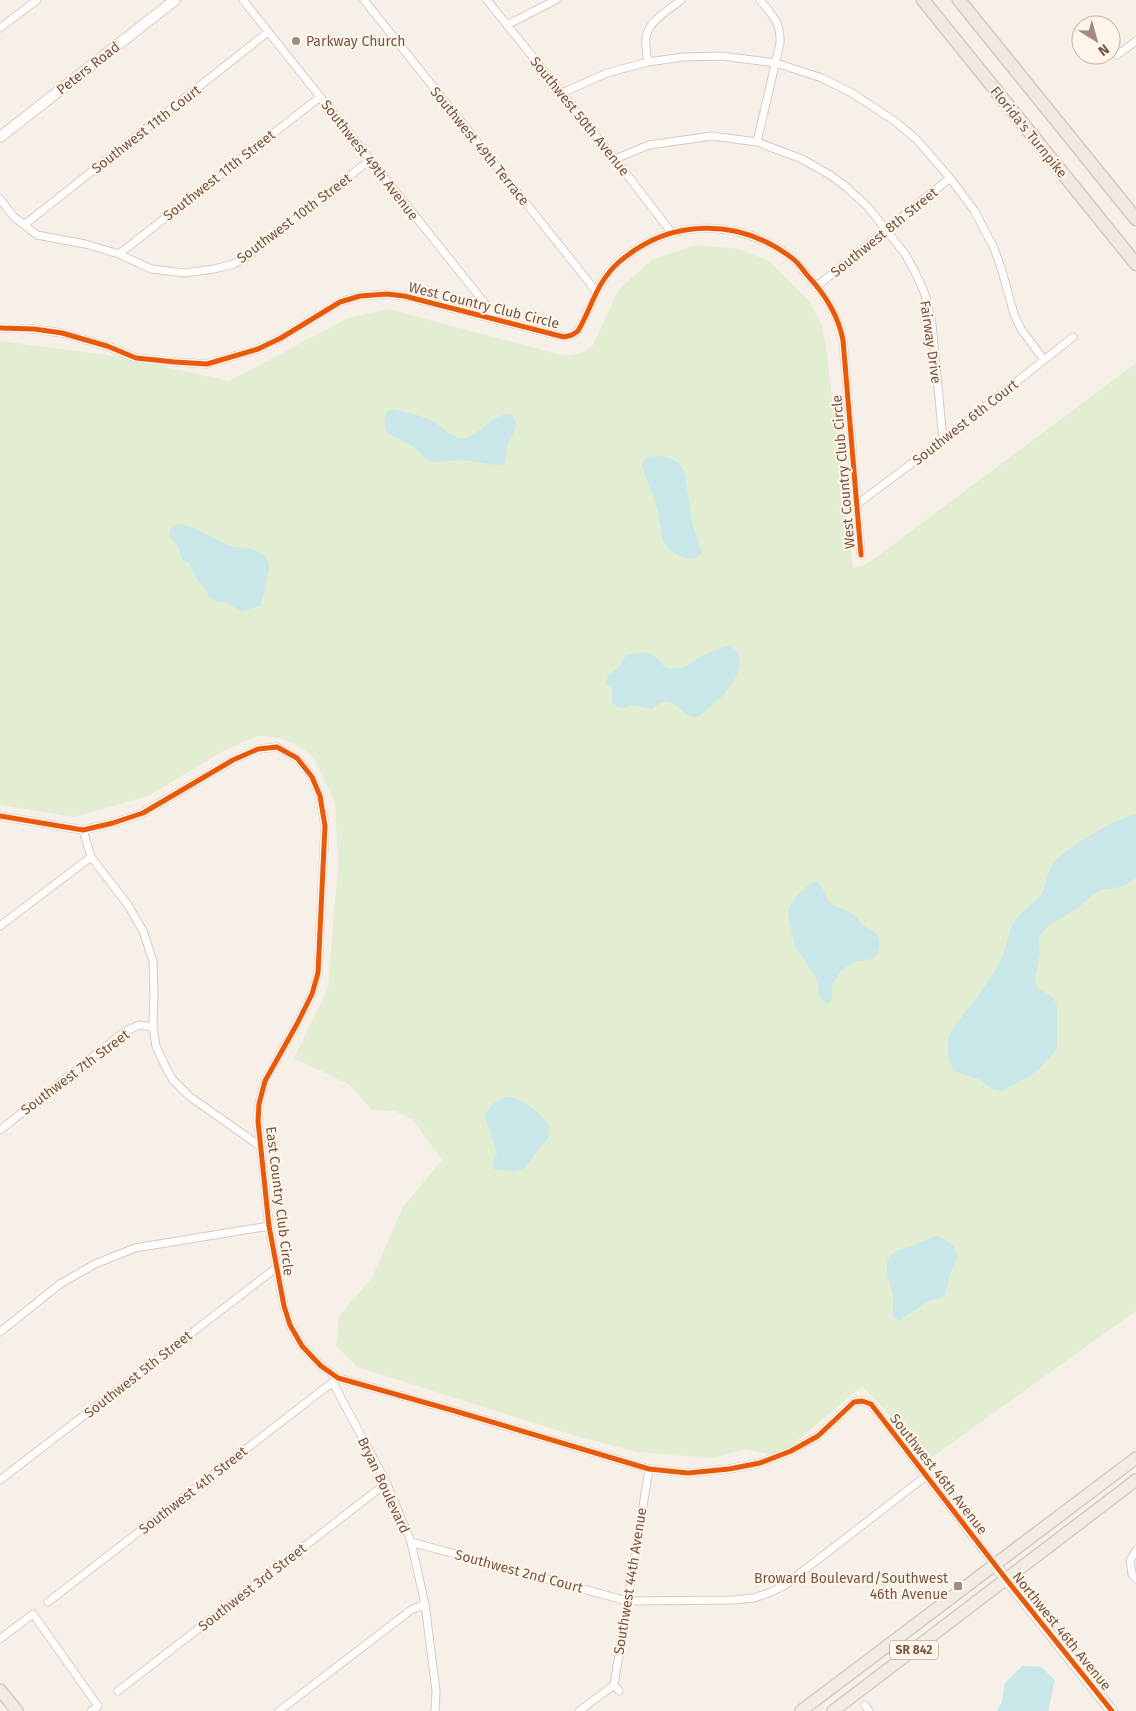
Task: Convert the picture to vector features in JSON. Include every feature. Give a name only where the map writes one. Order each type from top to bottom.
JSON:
[{"type":"highway","name":"Florida's Turnpike","points":[[923,0],[1136,264]]},
{"type":"highway","name":"Florida's Turnpike","points":[[959,0],[1136,219]]},
{"type":"main road","name":"Peters Road","points":[[0,136],[175,0]]},
{"type":"main road","name":"SR 842","points":[[801,1711],[1136,1458]]},
{"type":"main road","name":"SR 842","points":[[833,1711],[1136,1480]]},
{"type":"main road","name":"Northwest 46th Avenue","points":[[994,1564],[1112,1711]]},
{"type":"main road","points":[[0,1690],[17,1711]]},
{"type":"street","points":[[0,28],[37,0]]},
{"type":"street","name":"Southwest 49th Avenue","points":[[243,0],[498,320]]},
{"type":"street","name":"Southwest 49th Terrace","points":[[364,0],[596,291]]},
{"type":"street","name":"Southwest 50th Avenue","points":[[487,0],[671,232]]},
{"type":"street","points":[[507,25],[556,0]]},
{"type":"street","points":[[648,62],[646,38],[648,29],[681,0]]},
{"type":"street","points":[[757,142],[776,64],[781,34],[778,23],[760,0]]},
{"type":"street","name":"Southwest 11th Court","points":[[24,225],[268,32]]},
{"type":"street","points":[[1121,52],[1136,41]]},
{"type":"street","points":[[562,93],[607,74],[648,62],[683,56],[722,56],[776,64],[822,78],[870,104],[896,122],[917,140],[950,178],[974,210],[994,248],[1014,314],[1021,329],[1044,360]]},
{"type":"street","name":"Southwest 11th Street","points":[[119,254],[320,97]]},
{"type":"street","name":"Fairway Drive","points":[[615,159],[649,145],[712,136],[757,142],[802,159],[830,175],[868,207],[886,229],[914,270],[925,294],[932,324],[943,440]]},
{"type":"street","name":"Southwest 10th Street","points":[[0,199],[13,216],[38,235],[84,244],[119,254],[152,268],[184,273],[234,264],[248,256],[370,160]]},
{"type":"street","name":"Southwest 8th Street","points":[[818,286],[950,178]]},
{"type":"street","name":"West Country Club Circle","points":[[0,328],[34,329],[62,333],[107,346],[136,358],[207,364],[258,349],[340,302],[360,296],[387,294],[404,296],[564,337],[572,336],[578,332],[582,325],[596,291],[604,279],[617,264],[634,251],[654,239],[671,232],[697,228],[728,229],[762,240],[793,258],[818,286],[833,308],[840,323],[861,555]]},
{"type":"street","name":"Southwest 6th Court","points":[[856,506],[1073,337]]},
{"type":"street","name":"East Country Club Circle","points":[[0,816],[83,830],[143,813],[233,760],[258,749],[276,747],[297,758],[312,777],[320,796],[325,826],[318,973],[312,994],[265,1081],[258,1112],[269,1226],[284,1306],[290,1325],[302,1346],[335,1380],[455,1411],[649,1469],[688,1473],[729,1470],[760,1464],[791,1451],[818,1436],[854,1402],[862,1401]]},
{"type":"street","points":[[83,830],[91,857],[128,905],[143,931],[153,961],[153,1027],[156,1046],[172,1080],[188,1096],[260,1146]]},
{"type":"street","points":[[0,926],[91,857]]},
{"type":"street","name":"Southwest 7th Street","points":[[0,1130],[124,1032],[139,1025],[153,1027]]},
{"type":"street","points":[[0,1332],[60,1284],[95,1264],[135,1248],[269,1226]]},
{"type":"street","name":"Southwest 5th Street","points":[[0,1480],[276,1268]]},
{"type":"street","name":"Bryan Boulevard","points":[[335,1380],[387,1484],[411,1542],[425,1604],[436,1691],[435,1711]]},
{"type":"street","name":"Southwest 4th Street","points":[[48,1602],[335,1380]]},
{"type":"street","name":"Southwest 46th Avenue","points":[[862,1401],[871,1404],[994,1564]]},
{"type":"street","name":"Southwest 44th Avenue","points":[[614,1685],[649,1469]]},
{"type":"street","name":"Southwest 2nd Court","points":[[411,1542],[627,1601],[754,1598],[786,1585],[926,1476]]},
{"type":"street","name":"Southwest 3rd Street","points":[[118,1691],[387,1484]]},
{"type":"street","points":[[1136,1550],[1130,1560],[1132,1574],[1136,1579]]},
{"type":"street","points":[[279,1711],[411,1610],[425,1604]]},
{"type":"street","points":[[0,1639],[33,1614],[98,1706],[91,1711]]},
{"type":"street","points":[[579,1711],[614,1685],[619,1691]]},
{"type":"green space","points":[[695,245],[740,249],[770,262],[807,299],[821,322],[826,347],[853,568],[863,566],[875,558],[1136,363],[1136,1311],[931,1458],[862,1386],[779,1456],[745,1449],[713,1458],[636,1452],[569,1434],[357,1367],[336,1346],[339,1316],[372,1278],[403,1207],[442,1160],[413,1120],[395,1111],[372,1110],[350,1085],[294,1058],[328,988],[338,865],[335,803],[313,757],[300,747],[280,738],[257,736],[222,752],[148,796],[74,817],[0,805],[0,341],[121,357],[229,381],[348,318],[388,309],[565,356],[582,353],[593,345],[619,289],[652,260]]},
{"type":"water","points":[[391,409],[429,419],[451,435],[459,438],[466,438],[472,435],[503,415],[511,414],[516,422],[516,426],[508,444],[504,464],[495,465],[461,460],[434,462],[428,460],[415,448],[387,431],[384,420],[387,411]]},
{"type":"water","points":[[659,456],[675,461],[681,466],[685,474],[692,522],[702,552],[693,558],[681,557],[670,550],[663,541],[657,508],[642,466],[643,461],[647,457]]},
{"type":"water","points":[[178,524],[194,528],[230,546],[251,549],[264,555],[269,563],[269,570],[260,606],[242,611],[210,598],[196,578],[190,564],[182,559],[178,546],[169,537],[171,527]]},
{"type":"water","points":[[731,645],[739,654],[739,664],[733,682],[722,697],[699,716],[689,716],[669,702],[663,702],[652,709],[634,705],[622,708],[612,702],[612,689],[605,683],[609,675],[620,666],[626,655],[647,653],[654,656],[666,667],[674,669],[687,666],[705,655]]},
{"type":"water","points":[[1136,814],[1136,878],[1121,887],[1101,890],[1094,894],[1079,907],[1047,927],[1040,936],[1040,954],[1035,979],[1036,986],[1054,998],[1057,1007],[1057,1049],[1040,1068],[1002,1091],[994,1090],[978,1079],[954,1071],[948,1053],[950,1034],[986,985],[997,966],[1015,920],[1042,893],[1049,871],[1054,863],[1064,853],[1095,833]]},
{"type":"water","points":[[817,881],[832,904],[853,914],[863,925],[876,934],[880,944],[877,955],[872,959],[854,962],[841,971],[832,984],[832,1000],[829,1003],[825,1003],[819,997],[815,976],[795,946],[788,916],[789,908],[796,896],[810,884]]},
{"type":"water","points":[[507,1097],[519,1100],[531,1107],[549,1126],[548,1138],[524,1168],[514,1171],[494,1169],[492,1166],[497,1153],[485,1117],[493,1104]]},
{"type":"water","points":[[937,1236],[950,1244],[958,1257],[949,1277],[945,1294],[942,1298],[928,1301],[899,1321],[893,1316],[893,1299],[887,1274],[889,1257],[903,1248]]},
{"type":"water","points":[[1022,1666],[1041,1667],[1055,1680],[1048,1711],[997,1711],[1002,1702],[1005,1683]]},
{"type":"cycle path","points":[[0,328],[34,329],[62,333],[107,346],[136,358],[207,364],[258,349],[281,338],[340,302],[360,296],[387,294],[404,296],[564,337],[578,331],[604,279],[618,263],[638,248],[659,237],[681,231],[704,228],[727,230],[749,235],[771,245],[792,258],[820,290],[838,322],[843,340],[861,555]]},
{"type":"cycle path","points":[[0,816],[83,830],[143,813],[233,760],[258,749],[277,747],[297,758],[312,777],[320,796],[325,826],[318,973],[312,994],[265,1081],[259,1104],[258,1121],[269,1226],[284,1306],[290,1325],[302,1346],[321,1366],[338,1378],[649,1469],[688,1473],[729,1469],[760,1463],[791,1451],[818,1436],[854,1402],[862,1401],[871,1404],[1006,1579],[1112,1711]]},
{"type":"place","name":"Parkway Church","points":[[296,41]]},
{"type":"place","name":"Broward Boulevard/Southwest 46th Avenue","points":[[958,1586]]}]
